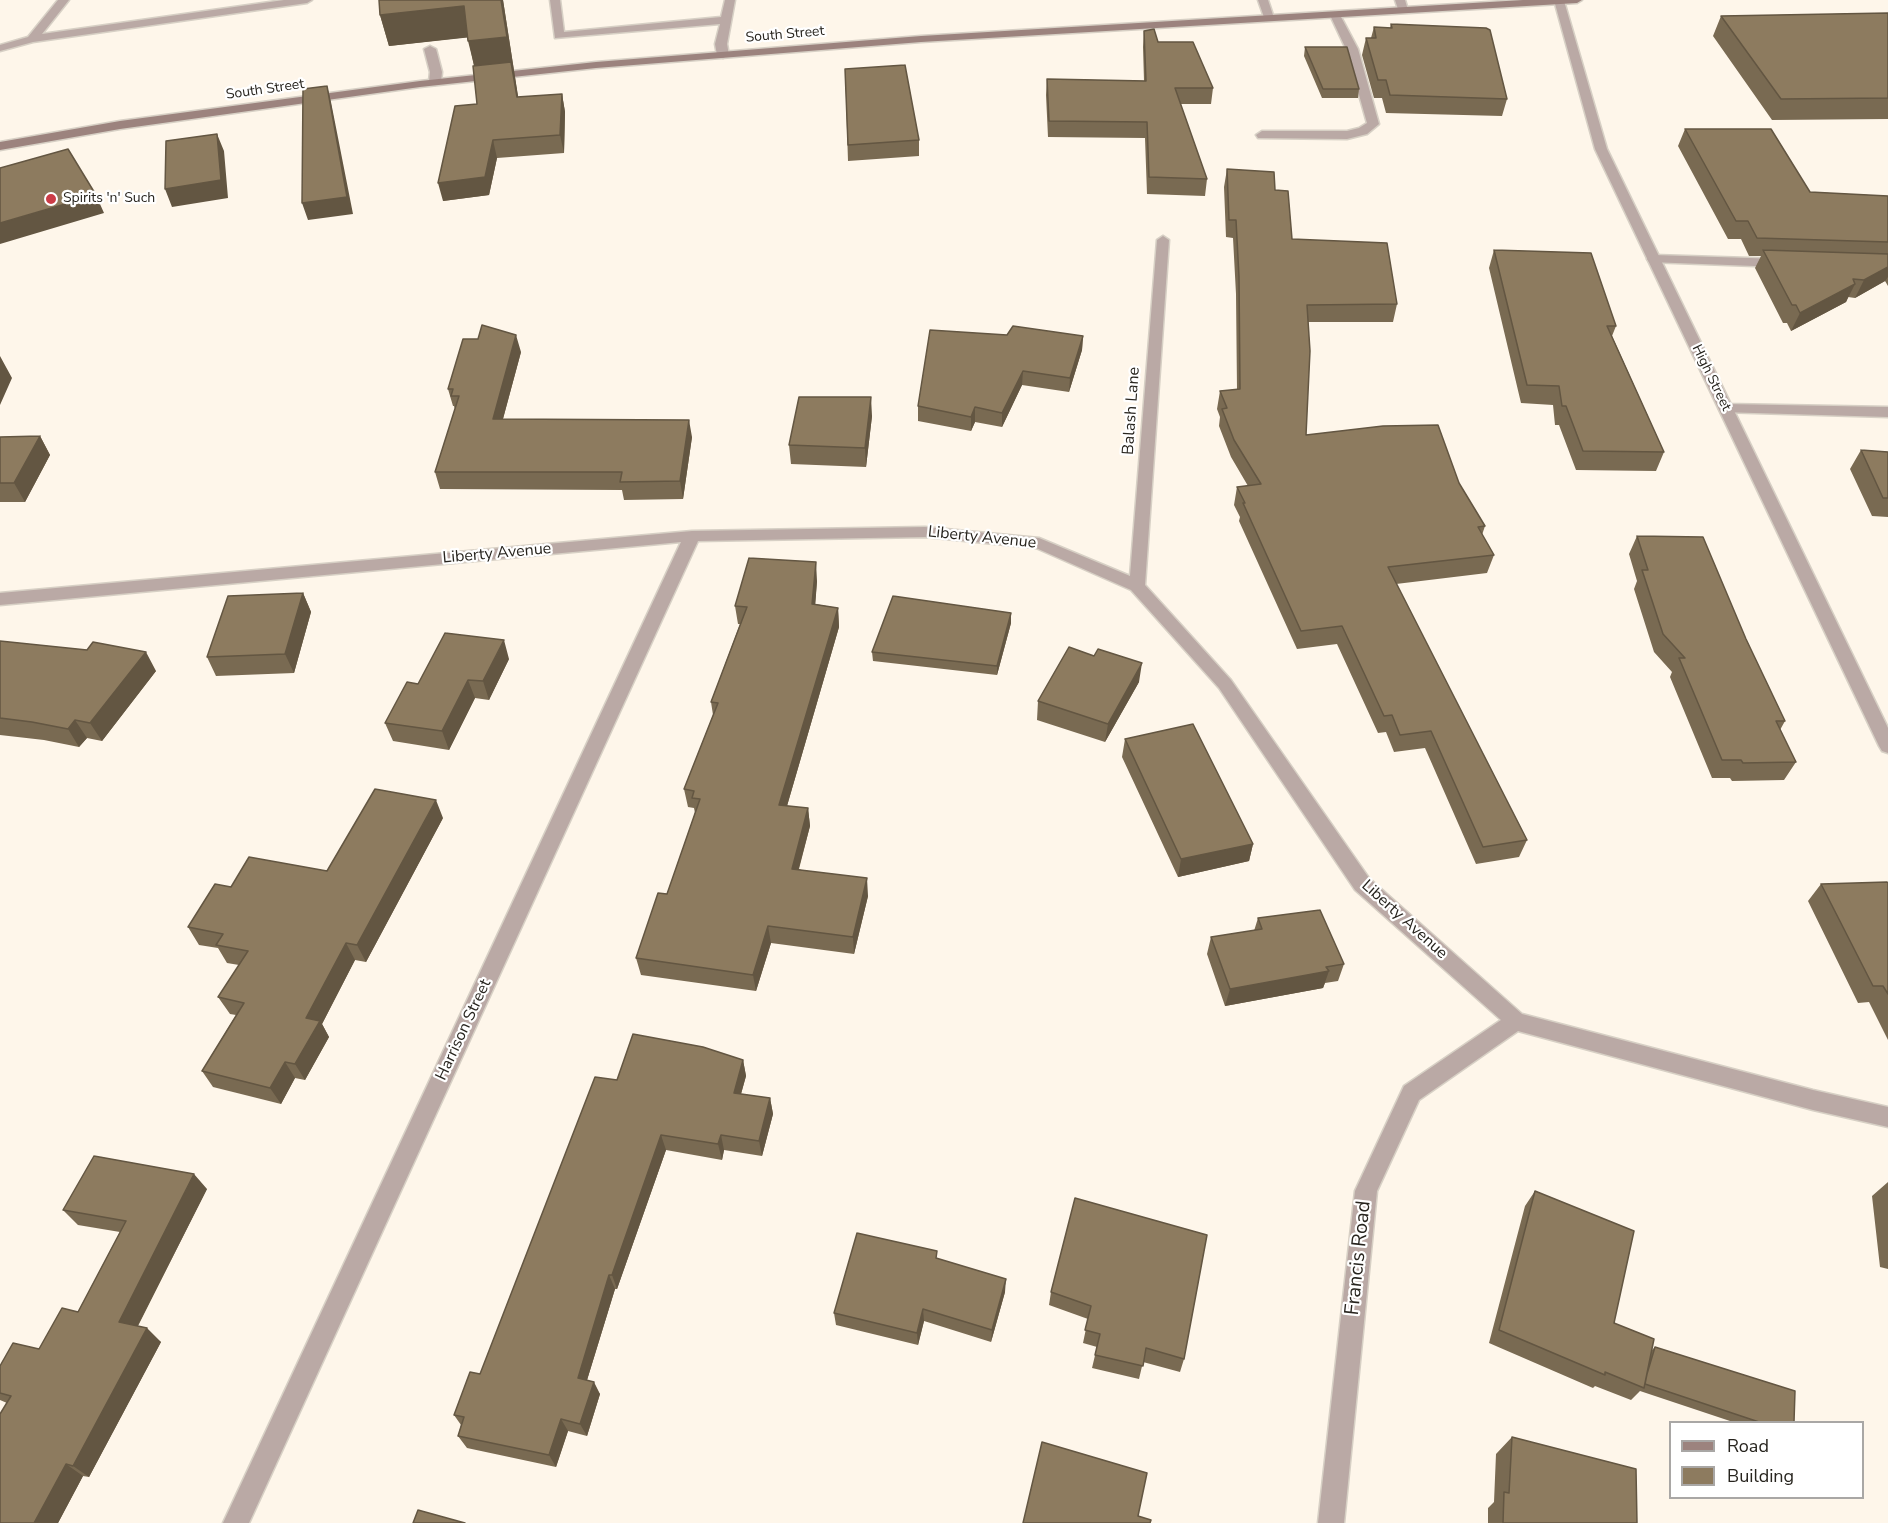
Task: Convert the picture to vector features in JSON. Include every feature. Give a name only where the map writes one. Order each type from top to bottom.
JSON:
[{"type":"main road","name":"South Street","points":[[0,146],[120,125],[435,82],[596,65],[931,39],[1335,15],[1402,5],[1577,0]]},
{"type":"street","points":[[32,39],[64,0]]},
{"type":"street","points":[[0,48],[32,39],[307,0]]},
{"type":"street","points":[[555,0],[559,36],[725,20]]},
{"type":"street","points":[[723,55],[721,45],[730,0]]},
{"type":"street","points":[[1263,0],[1269,18]]},
{"type":"street","name":"High Street","points":[[1559,1],[1602,149],[1888,746]]},
{"type":"street","points":[[1262,135],[1347,135],[1363,131],[1373,124],[1352,49],[1335,15]]},
{"type":"street","points":[[430,49],[436,72],[435,82]]},
{"type":"street","name":"Balash Lane","points":[[1137,586],[1163,240]]},
{"type":"street","points":[[1654,259],[1794,263]]},
{"type":"street","points":[[1726,409],[1888,412]]},
{"type":"street","name":"Liberty Avenue","points":[[0,598],[692,536],[925,532],[1039,543],[1137,586],[1225,684],[1362,884],[1516,1021],[1813,1100],[1888,1117]]},
{"type":"street","name":"Harrison Street","points":[[236,1523],[692,536]]},
{"type":"street","name":"Francis Road","points":[[1331,1523],[1366,1191],[1410,1093],[1516,1021]]},
{"type":"building","points":[[379,0],[501,0],[507,37],[468,41],[464,6],[380,15]]},
{"type":"building","points":[[1888,13],[1888,98],[1781,99],[1721,16]]},
{"type":"building","points":[[1391,24],[1490,30],[1507,99],[1390,95],[1386,80],[1378,80],[1366,38],[1376,38],[1374,27],[1392,28]]},
{"type":"building","points":[[1154,29],[1158,42],[1193,42],[1213,88],[1175,88],[1207,179],[1149,177],[1147,122],[1049,121],[1047,79],[1146,81],[1144,31]]},
{"type":"building","points":[[1305,47],[1347,47],[1359,89],[1323,89]]},
{"type":"building","points":[[511,62],[517,97],[562,94],[560,135],[493,140],[485,177],[438,183],[455,106],[477,104],[473,66]]},
{"type":"building","points":[[905,65],[919,140],[848,145],[845,69]]},
{"type":"building","points":[[327,86],[347,197],[302,203],[303,89]]},
{"type":"building","points":[[1685,129],[1771,129],[1810,192],[1888,196],[1888,242],[1757,238],[1748,221],[1736,221]]},
{"type":"building","points":[[217,134],[221,180],[165,189],[166,141]]},
{"type":"building","points":[[68,149],[96,195],[0,223],[0,168]]},
{"type":"building","points":[[1227,169],[1274,172],[1275,190],[1288,191],[1292,239],[1387,243],[1397,304],[1307,305],[1310,351],[1306,435],[1383,426],[1438,425],[1459,483],[1485,526],[1478,527],[1494,555],[1388,567],[1527,840],[1483,847],[1431,731],[1400,735],[1392,715],[1384,716],[1342,626],[1301,631],[1243,503],[1245,503],[1237,487],[1261,484],[1234,440],[1222,409],[1227,408],[1220,391],[1240,389],[1236,220],[1229,220]]},
{"type":"building","points":[[1494,250],[1591,253],[1616,326],[1607,326],[1664,452],[1583,451],[1566,406],[1562,406],[1559,386],[1527,385]]},
{"type":"building","points":[[1763,250],[1888,254],[1888,267],[1864,280],[1853,279],[1855,284],[1800,313],[1796,305],[1792,305]]},
{"type":"building","points":[[482,325],[516,335],[493,419],[689,420],[680,481],[620,482],[622,472],[435,472],[459,396],[451,396],[453,389],[448,389],[463,339],[478,339]]},
{"type":"building","points":[[1013,326],[1083,336],[1070,378],[1023,371],[1002,413],[975,407],[971,417],[918,406],[930,330],[1007,335]]},
{"type":"building","points":[[799,397],[871,397],[865,448],[789,445]]},
{"type":"building","points":[[40,436],[14,483],[0,483],[0,437]]},
{"type":"building","points":[[1861,450],[1888,452],[1888,498],[1883,498]]},
{"type":"building","points":[[1637,536],[1703,537],[1746,639],[1785,721],[1776,721],[1796,762],[1743,763],[1741,760],[1722,760],[1679,658],[1685,658],[1663,634],[1642,570],[1648,570]]},
{"type":"building","points":[[749,558],[816,562],[812,604],[838,608],[779,805],[808,808],[792,869],[867,878],[853,937],[768,926],[753,975],[636,958],[658,893],[667,894],[700,799],[692,798],[694,791],[684,789],[718,703],[711,702],[747,607],[735,606]]},
{"type":"building","points":[[303,593],[285,654],[207,657],[228,596]]},
{"type":"building","points":[[893,596],[1011,613],[997,666],[872,652]]},
{"type":"building","points":[[445,633],[504,640],[483,681],[468,680],[442,731],[385,723],[407,682],[418,684]]},
{"type":"building","points":[[0,641],[87,650],[93,642],[146,652],[90,723],[75,720],[68,729],[0,718]]},
{"type":"building","points":[[1069,647],[1094,656],[1098,649],[1142,663],[1108,724],[1038,701]]},
{"type":"building","points":[[1193,724],[1253,844],[1181,859],[1125,739]]},
{"type":"building","points":[[375,789],[436,800],[357,945],[346,943],[306,1018],[320,1021],[295,1064],[285,1062],[270,1088],[202,1071],[244,1003],[218,997],[248,951],[216,945],[223,934],[188,927],[215,884],[231,887],[249,857],[327,871]]},
{"type":"building","points":[[1887,882],[1888,994],[1883,986],[1873,986],[1821,884]]},
{"type":"building","points":[[1320,910],[1344,964],[1326,967],[1329,971],[1230,989],[1211,937],[1262,929],[1258,918]]},
{"type":"building","points":[[633,1034],[703,1047],[743,1060],[734,1093],[770,1098],[759,1141],[721,1135],[718,1144],[661,1135],[612,1275],[609,1275],[578,1378],[594,1382],[580,1424],[561,1419],[549,1455],[458,1436],[464,1417],[454,1415],[470,1372],[480,1374],[595,1077],[617,1080]]},
{"type":"building","points":[[94,1156],[194,1174],[119,1322],[147,1328],[73,1466],[66,1464],[34,1523],[0,1523],[0,1414],[11,1396],[0,1393],[0,1366],[13,1343],[39,1349],[62,1308],[78,1312],[126,1221],[63,1210]]},
{"type":"building","points":[[1535,1191],[1634,1231],[1614,1323],[1654,1339],[1644,1388],[1605,1372],[1605,1375],[1499,1330]]},
{"type":"building","points":[[1075,1198],[1207,1235],[1184,1359],[1146,1348],[1143,1366],[1095,1355],[1100,1334],[1085,1330],[1091,1306],[1051,1292]]},
{"type":"building","points":[[857,1233],[937,1251],[936,1258],[1006,1279],[992,1330],[923,1309],[917,1333],[834,1313]]},
{"type":"building","points":[[1655,1347],[1795,1391],[1794,1421],[1756,1421],[1645,1384]]},
{"type":"building","points":[[1512,1437],[1636,1469],[1637,1523],[1503,1523],[1504,1492],[1509,1493]]},
{"type":"building","points":[[1042,1442],[1147,1473],[1138,1516],[1151,1520],[1150,1523],[1023,1523]]},
{"type":"building","points":[[418,1510],[465,1523],[413,1523]]},
{"type":"place","name":"Spirits 'n' Such","points":[[51,199]]}]
